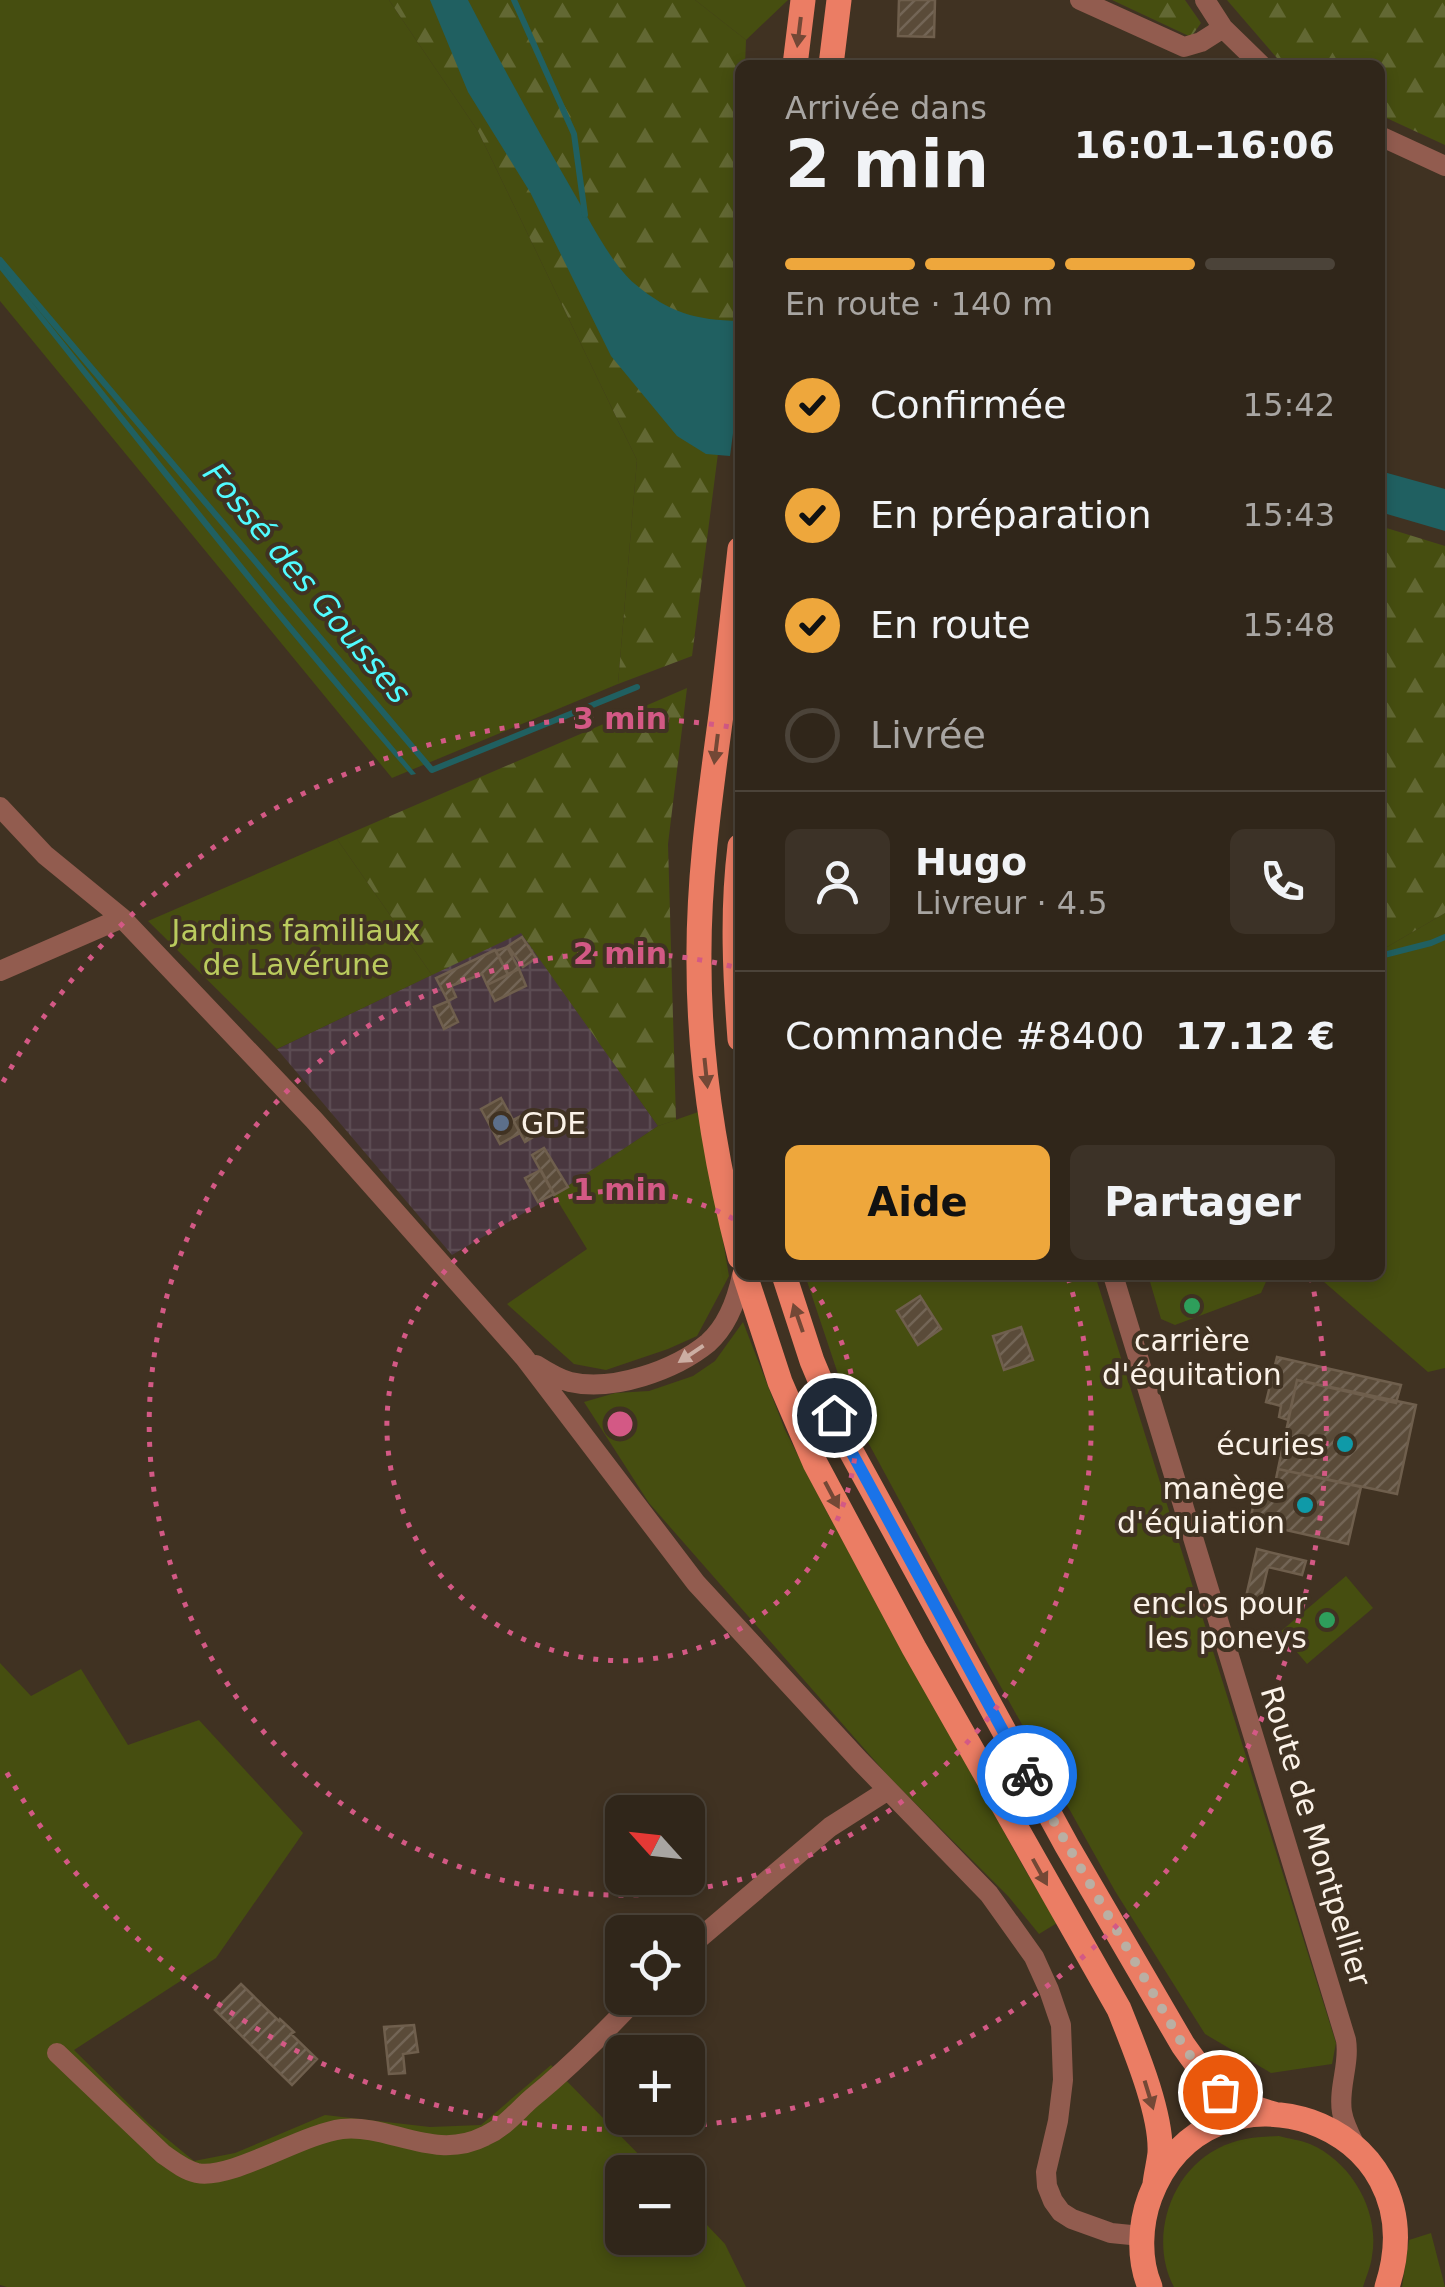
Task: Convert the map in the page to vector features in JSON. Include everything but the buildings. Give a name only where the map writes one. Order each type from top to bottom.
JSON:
[{"type":"main road","points":[[796,60],[803,0]]},
{"type":"main road","points":[[832,60],[839,0]]},
{"type":"main road","points":[[735,591],[705,846],[699,963],[710,1110],[720,1178],[735,1236]]},
{"type":"main road","points":[[735,924],[735,978]]},
{"type":"main road","points":[[746,1280],[780,1382],[815,1463],[1119,2010],[1158,2126],[1160,2152],[1155,2184]]},
{"type":"main road","points":[[786,1280],[812,1361],[846,1442],[1066,1846],[1183,2045],[1220,2092],[1244,2106],[1318,2123],[1339,2134],[1372,2165],[1391,2202],[1396,2224],[1392,2280]]},
{"type":"main road","points":[[1148,2284],[1141,2236],[1145,2210],[1170,2160],[1217,2125],[1245,2116],[1285,2115]]},
{"type":"street","points":[[1080,0],[1184,47],[1223,28]]},
{"type":"street","points":[[1204,0],[1223,28],[1256,60]]},
{"type":"street","points":[[1385,138],[1445,166]]},
{"type":"street","points":[[0,807],[45,854],[122,918],[314,1120],[524,1357],[696,1582],[989,1894],[1034,1956],[1061,2025],[1064,2080],[1046,2172],[1053,2201],[1072,2219],[1111,2233],[1141,2236]]},
{"type":"street","points":[[0,972],[122,918]]},
{"type":"street","points":[[524,1357],[568,1382],[593,1385],[635,1378],[677,1363],[710,1341],[725,1322],[743,1280]]},
{"type":"street","name":"Route de Montpellier","points":[[1115,1280],[1346,2040],[1342,2112],[1357,2149]]},
{"type":"street","points":[[568,1382],[571,1419]]},
{"type":"street","points":[[705,1934],[830,1828],[888,1790]]},
{"type":"street","points":[[57,2053],[163,2154],[198,2173],[230,2169],[317,2135],[344,2129],[370,2130],[421,2144],[481,2139],[506,2124],[621,2015]]},
{"type":"street","points":[[1285,2115],[1316,2112],[1328,2104],[1345,2072]]},
{"type":"shaded area","points":[[521,932],[658,1126],[568,1187],[452,1255],[277,1049]]},
{"type":"green space","points":[[0,0],[389,0],[478,131],[637,460],[618,684],[392,778],[0,301]]},
{"type":"green space","points":[[389,0],[695,0],[746,40],[745,60],[735,60],[735,321],[692,656],[618,684],[637,460],[478,131]]},
{"type":"green space","points":[[695,0],[788,0],[746,40]]},
{"type":"green space","points":[[1112,0],[1185,0],[1201,23],[1191,37]]},
{"type":"green space","points":[[1227,0],[1445,0],[1445,145],[1385,117],[1385,60],[1279,60]]},
{"type":"green space","points":[[1385,528],[1445,546],[1445,913],[1385,948]]},
{"type":"green space","points":[[687,688],[668,844],[676,1120],[658,1126],[521,933],[432,975],[337,839]]},
{"type":"green space","name":"Jardins familiaux de Lavérune","points":[[337,839],[432,975],[277,1049],[148,921]]},
{"type":"green space","points":[[1445,913],[1445,1368],[1428,1372],[1322,1280],[1385,1280],[1385,948]]},
{"type":"green space","points":[[701,1111],[729,1276],[697,1336],[606,1370],[574,1364],[507,1304],[587,1249],[554,1195],[658,1126]]},
{"type":"green space","points":[[807,1280],[1097,1280],[1336,2043],[1332,2064],[1271,2073],[1205,2034],[1115,1891],[849,1407]]},
{"type":"green space","name":"carrière d'équitation","points":[[1149,1280],[1267,1280],[1261,1293],[1175,1325],[1161,1319]]},
{"type":"green space","points":[[743,1322],[785,1430],[829,1516],[1057,1923],[1039,1934],[1008,1896],[889,1777],[649,1503],[584,1402],[615,1393],[649,1391],[693,1376],[715,1361]]},
{"type":"green space","name":"enclos pour les poneys","points":[[1346,1576],[1373,1608],[1307,1664],[1280,1632]]},
{"type":"green space","points":[[0,1663],[31,1696],[81,1669],[128,1745],[199,1720],[303,1833],[216,1958],[74,2050],[149,2124],[194,2161],[235,2153],[325,2115],[430,2127],[481,2125],[551,2065],[605,2120],[605,2135],[620,2135],[639,2155],[605,2155],[605,2255],[705,2255],[705,2223],[725,2244],[746,2287],[7,2287],[0,2285]]},
{"type":"green space","points":[[1279,2136],[1325,2152],[1360,2190],[1372,2222],[1373,2239],[1363,2287],[1174,2287],[1163,2249],[1164,2229],[1168,2210],[1187,2174],[1200,2160],[1225,2145]]},
{"type":"green space","points":[[1431,2233],[1445,2287],[1402,2287],[1409,2240]]},
{"type":"water","points":[[430,0],[468,0],[595,230],[626,276],[660,302],[684,313],[735,321],[735,418],[730,456],[706,454],[677,436],[611,356],[530,192],[468,92]]},
{"type":"water","points":[[0,262],[416,774],[411,775],[254,588],[0,270]]},
{"type":"water","points":[[1385,472],[1445,489],[1445,531],[1385,513]]},
{"type":"waterway","points":[[514,0],[574,134],[585,215]]},
{"type":"waterway","name":"Fossé des Gousses","points":[[0,260],[432,770],[637,687]]},
{"type":"waterway","name":"Fossé des Gousses","points":[[1385,955],[1445,937]]},
{"type":"way so far","points":[[1027,1775],[1183,2045],[1220,2092]]},
{"type":"place","name":"GDE","points":[[501,1123]]},
{"type":"place","name":"carrière d'équitation","points":[[1192,1306]]},
{"type":"place","name":"écuries","points":[[1345,1444]]},
{"type":"place","name":"manège d'équiation","points":[[1305,1505]]},
{"type":"place","name":"enclos pour les poneys","points":[[1327,1620]]},
{"type":"route","points":[[834,1415],[1027,1775]]}]
